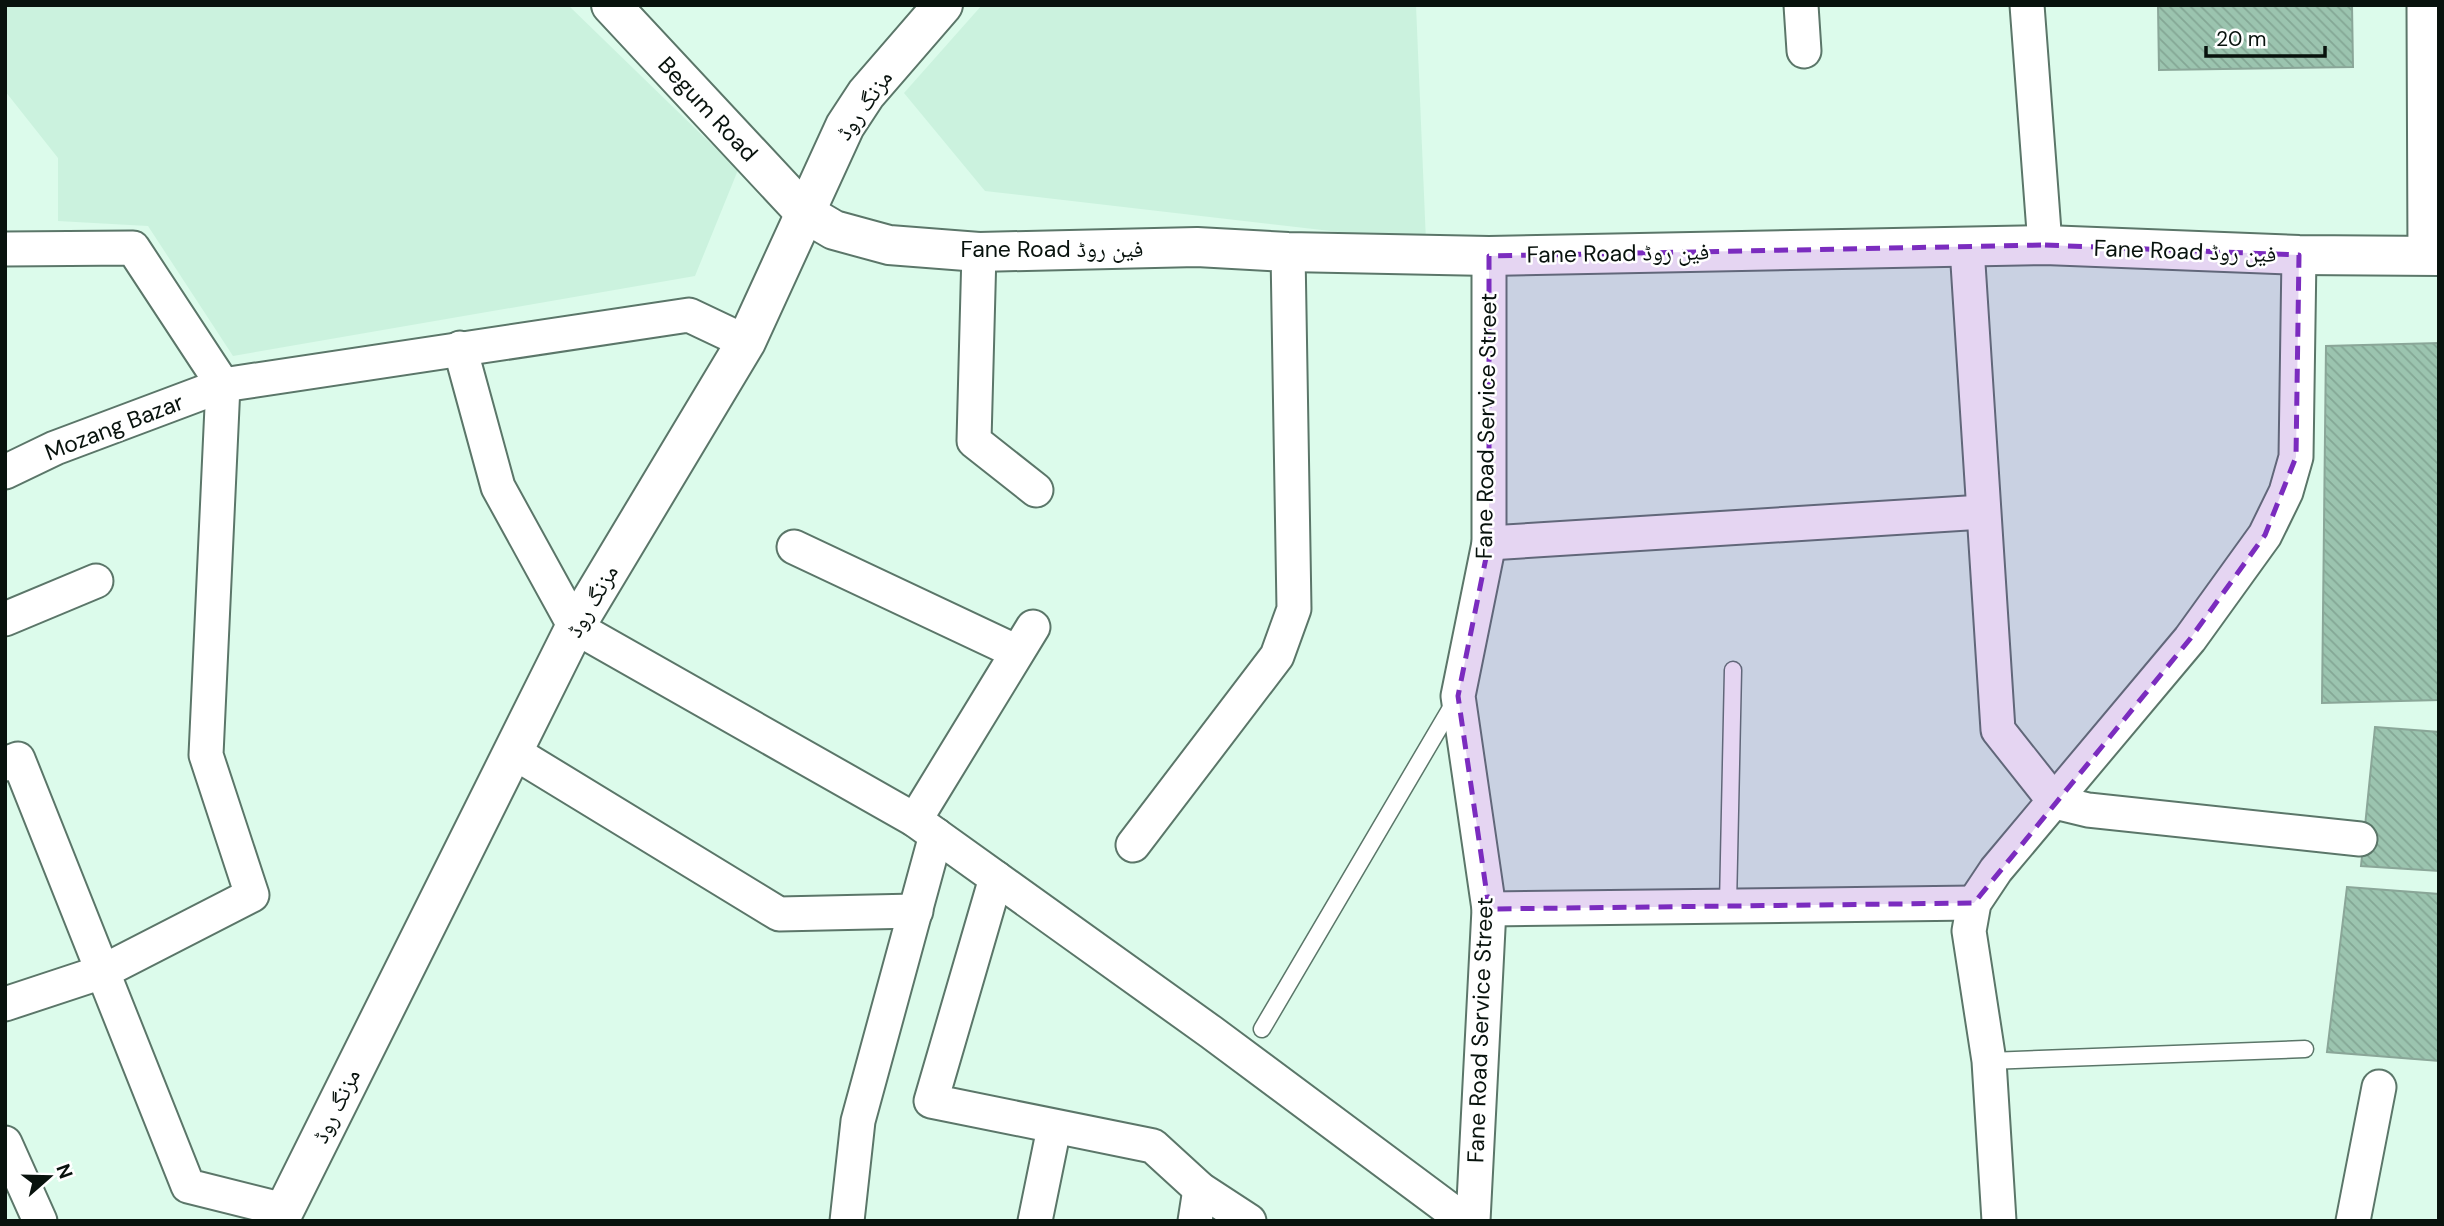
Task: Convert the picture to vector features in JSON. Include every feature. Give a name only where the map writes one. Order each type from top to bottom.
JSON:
[{"type":"main road","name":"Begum Road","points":[[611,5],[804,213]]},
{"type":"main road","name":"مزنگ روڈ","points":[[281,1216],[575,627],[747,342],[845,126],[866,94],[943,5]]},
{"type":"main road","name":"Fane Road فین روڈ","points":[[804,213],[834,230],[889,245],[979,252],[1197,247],[1288,252],[1489,256],[2045,245],[2299,256],[2432,256]]},
{"type":"street","points":[[1801,5],[1804,51]]},
{"type":"street","points":[[2027,5],[2045,245]]},
{"type":"street","points":[[2424,5],[2432,256]]},
{"type":"street","points":[[5,249],[133,248],[223,385],[206,755],[252,895],[102,972],[5,1004]]},
{"type":"street","points":[[1967,248],[1998,730],[2055,803],[2088,810],[2360,839]]},
{"type":"street","points":[[979,252],[974,441],[1036,490]]},
{"type":"street","points":[[1133,845],[1277,656],[1294,608],[1288,252]]},
{"type":"street","name":"Fane Road Service Street","points":[[1473,1221],[1489,909],[1458,696],[1489,543],[1489,256]]},
{"type":"street","points":[[1999,1221],[1990,1061],[1969,931],[1974,903],[1996,870],[2190,639],[2265,534],[2286,492],[2296,457],[2299,256]]},
{"type":"street","name":"Mozang Bazar","points":[[5,472],[55,448],[223,385],[689,315],[747,342]]},
{"type":"street","points":[[460,348],[498,487],[575,627],[926,827],[1211,1032],[1465,1221]]},
{"type":"street","points":[[1489,543],[1983,512]]},
{"type":"street","points":[[794,547],[1025,640],[926,827],[916,911],[858,1121],[847,1221]]},
{"type":"street","points":[[5,618],[96,581]]},
{"type":"street","points":[[512,751],[779,914],[916,911]]},
{"type":"street","points":[[5,764],[18,759],[188,1186],[281,1216]]},
{"type":"street","points":[[996,878],[931,1101],[1153,1146],[1197,1205],[1249,1221]]},
{"type":"street","points":[[1489,909],[1974,903]]},
{"type":"street","points":[[2353,1221],[2379,1087]]},
{"type":"street","points":[[1035,1221],[1054,1128]]},
{"type":"street","points":[[5,1143],[40,1221]]},
{"type":"lane","points":[[1728,905],[1733,670]]},
{"type":"lane","points":[[1262,1029],[1458,696]]},
{"type":"lane","points":[[1990,1061],[2305,1049]]},
{"type":"highlighted area","points":[[2045,245],[2299,255],[2296,457],[2265,535],[2190,639],[1974,903],[1489,909],[1458,696],[1489,543],[1489,256]]},
{"type":"shaded area","points":[[5,5],[568,5],[738,170],[695,276],[233,356],[148,226],[58,221],[58,158],[5,91]]},
{"type":"shaded area","points":[[982,5],[1416,5],[1426,242],[985,191],[904,93]]},
{"type":"building","points":[[2158,5],[2352,5],[2353,67],[2159,70]]},
{"type":"building","points":[[2439,343],[2439,700],[2322,703],[2326,346]]},
{"type":"building","points":[[2375,727],[2439,732],[2439,871],[2361,866]]},
{"type":"building","points":[[2347,887],[2439,894],[2439,1061],[2327,1052]]}]
